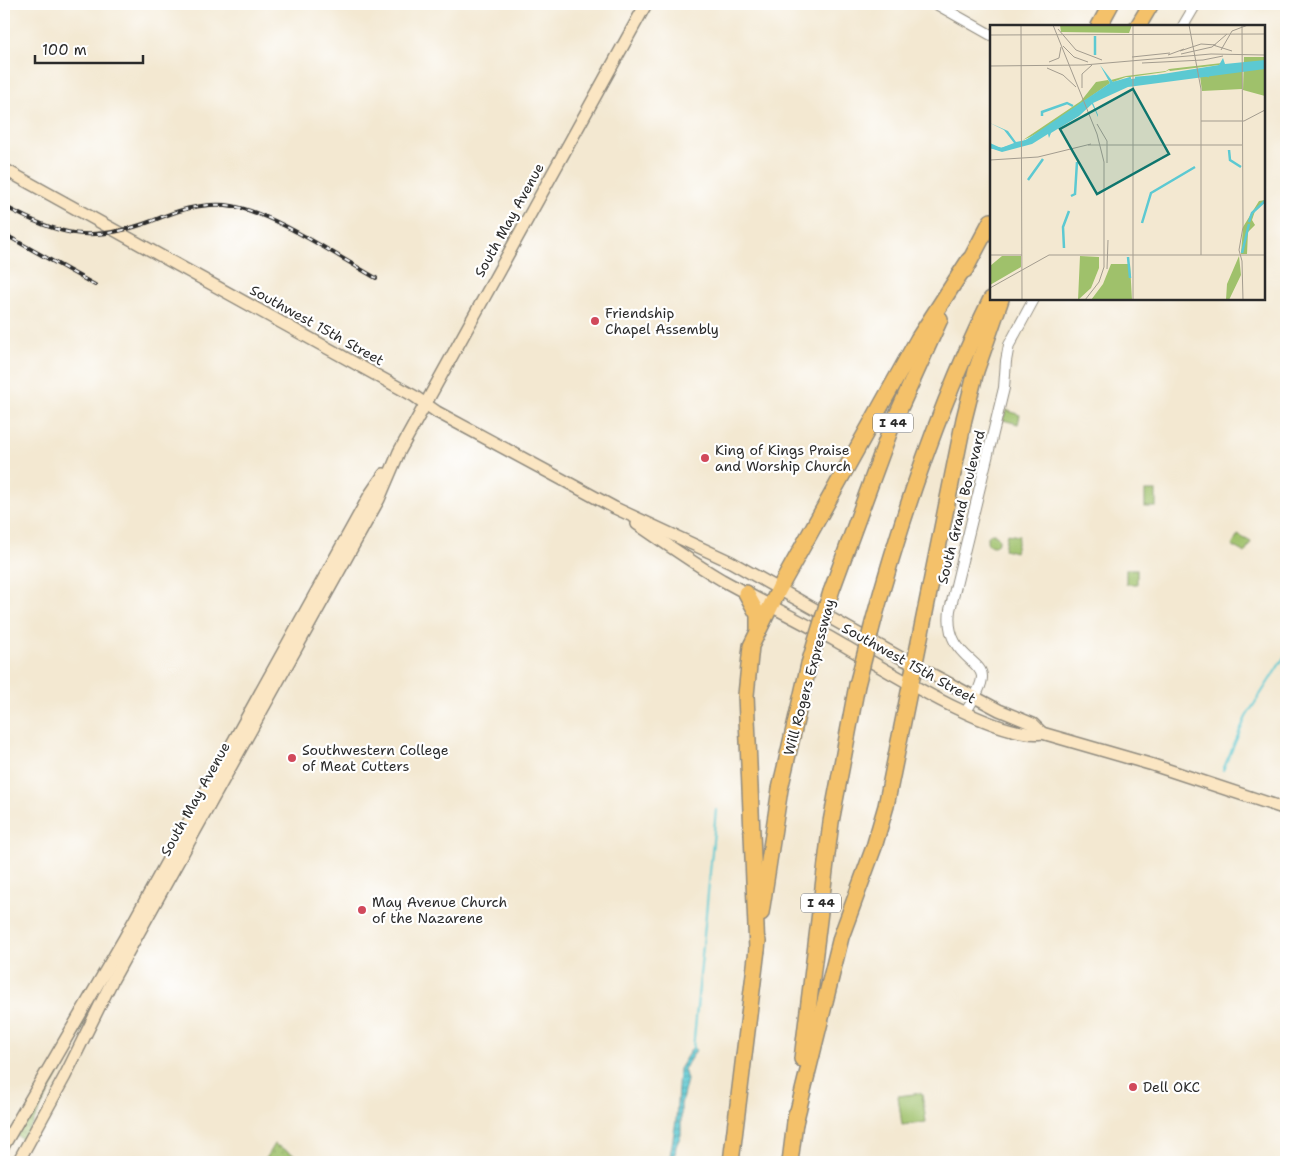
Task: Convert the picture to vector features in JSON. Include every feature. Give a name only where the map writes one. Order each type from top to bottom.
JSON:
[{"type":"highway","points":[[1100,25],[1111,4]]},
{"type":"highway","points":[[1139,25],[1151,4]]},
{"type":"highway","name":"Will Rogers Expressway","points":[[731,1162],[769,854],[780,789],[810,664],[831,592],[891,428],[969,260],[990,223]]},
{"type":"highway","points":[[757,950],[746,680],[752,646],[770,605],[918,339],[969,260]]},
{"type":"highway","name":"I 44","points":[[790,1162],[830,832],[857,685],[874,619],[902,525],[928,448],[952,386],[991,300]]},
{"type":"highway","points":[[795,1123],[841,936],[880,827],[968,402],[976,370],[1001,300]]},
{"type":"highway","points":[[746,593],[758,615],[758,630]]},
{"type":"main road","name":"South May Avenue","points":[[5,1142],[128,932],[371,493],[399,452],[646,4]]},
{"type":"main road","name":"Southwest 15th Street","points":[[4,169],[615,508],[731,562],[797,601],[915,665],[974,696],[1034,724],[1042,733]]},
{"type":"main road","name":"South May Avenue","points":[[18,1162],[117,970],[379,498],[399,452]]},
{"type":"main road","name":"Southwest 15th Street","points":[[615,508],[721,580],[966,712],[1031,734],[1042,733],[1153,765],[1286,809]]},
{"type":"main road","points":[[721,580],[731,562]]},
{"type":"street","points":[[936,4],[990,34]]},
{"type":"street","points":[[1184,25],[1196,4]]},
{"type":"street","name":"South Grand Boulevard","points":[[966,712],[982,680],[982,674],[979,667],[963,655],[954,642],[949,624],[950,610],[1004,388],[1007,354],[1012,338],[1033,300]]},
{"type":"green space","points":[[1006,410],[1020,415],[1018,424],[1003,420]]},
{"type":"green space","points":[[1145,491],[1156,491],[1156,507],[1145,507]]},
{"type":"green space","points":[[991,534],[995,534],[999,540],[995,546],[991,546],[987,542],[987,538]]},
{"type":"green space","points":[[1007,534],[1019,536],[1015,552],[1004,549]]},
{"type":"green space","points":[[1238,535],[1251,542],[1245,553],[1232,546]]},
{"type":"green space","points":[[1126,569],[1137,569],[1137,584],[1126,584]]},
{"type":"green space","points":[[97,993],[100,995],[24,1140],[16,1135]]},
{"type":"green space","points":[[922,1093],[926,1122],[902,1125],[898,1096]]},
{"type":"green space","points":[[274,1144],[308,1162],[263,1162]]},
{"type":"water","points":[[692,1048],[696,1050],[684,1069],[687,1080],[681,1104],[681,1135],[676,1146],[674,1162],[669,1162],[676,1121],[679,1069]]},
{"type":"waterway","points":[[1223,770],[1246,717],[1286,654]]},
{"type":"waterway","points":[[693,1049],[716,810]]},
{"type":"railway","points":[[4,206],[59,230],[93,234],[111,233],[130,228],[188,208],[206,205],[226,205],[243,208],[302,235],[376,278]]},
{"type":"railway","points":[[4,234],[95,285]]},
{"type":"place","name":"Friendship Chapel Assembly","points":[[595,321]]},
{"type":"place","name":"King of Kings Praise and Worship Church","points":[[705,458]]},
{"type":"place","name":"Southwestern College of Meat Cutters","points":[[292,758]]},
{"type":"place","name":"May Avenue Church of the Nazarene","points":[[362,910]]},
{"type":"place","name":"Dell OKC","points":[[1133,1087]]}]
